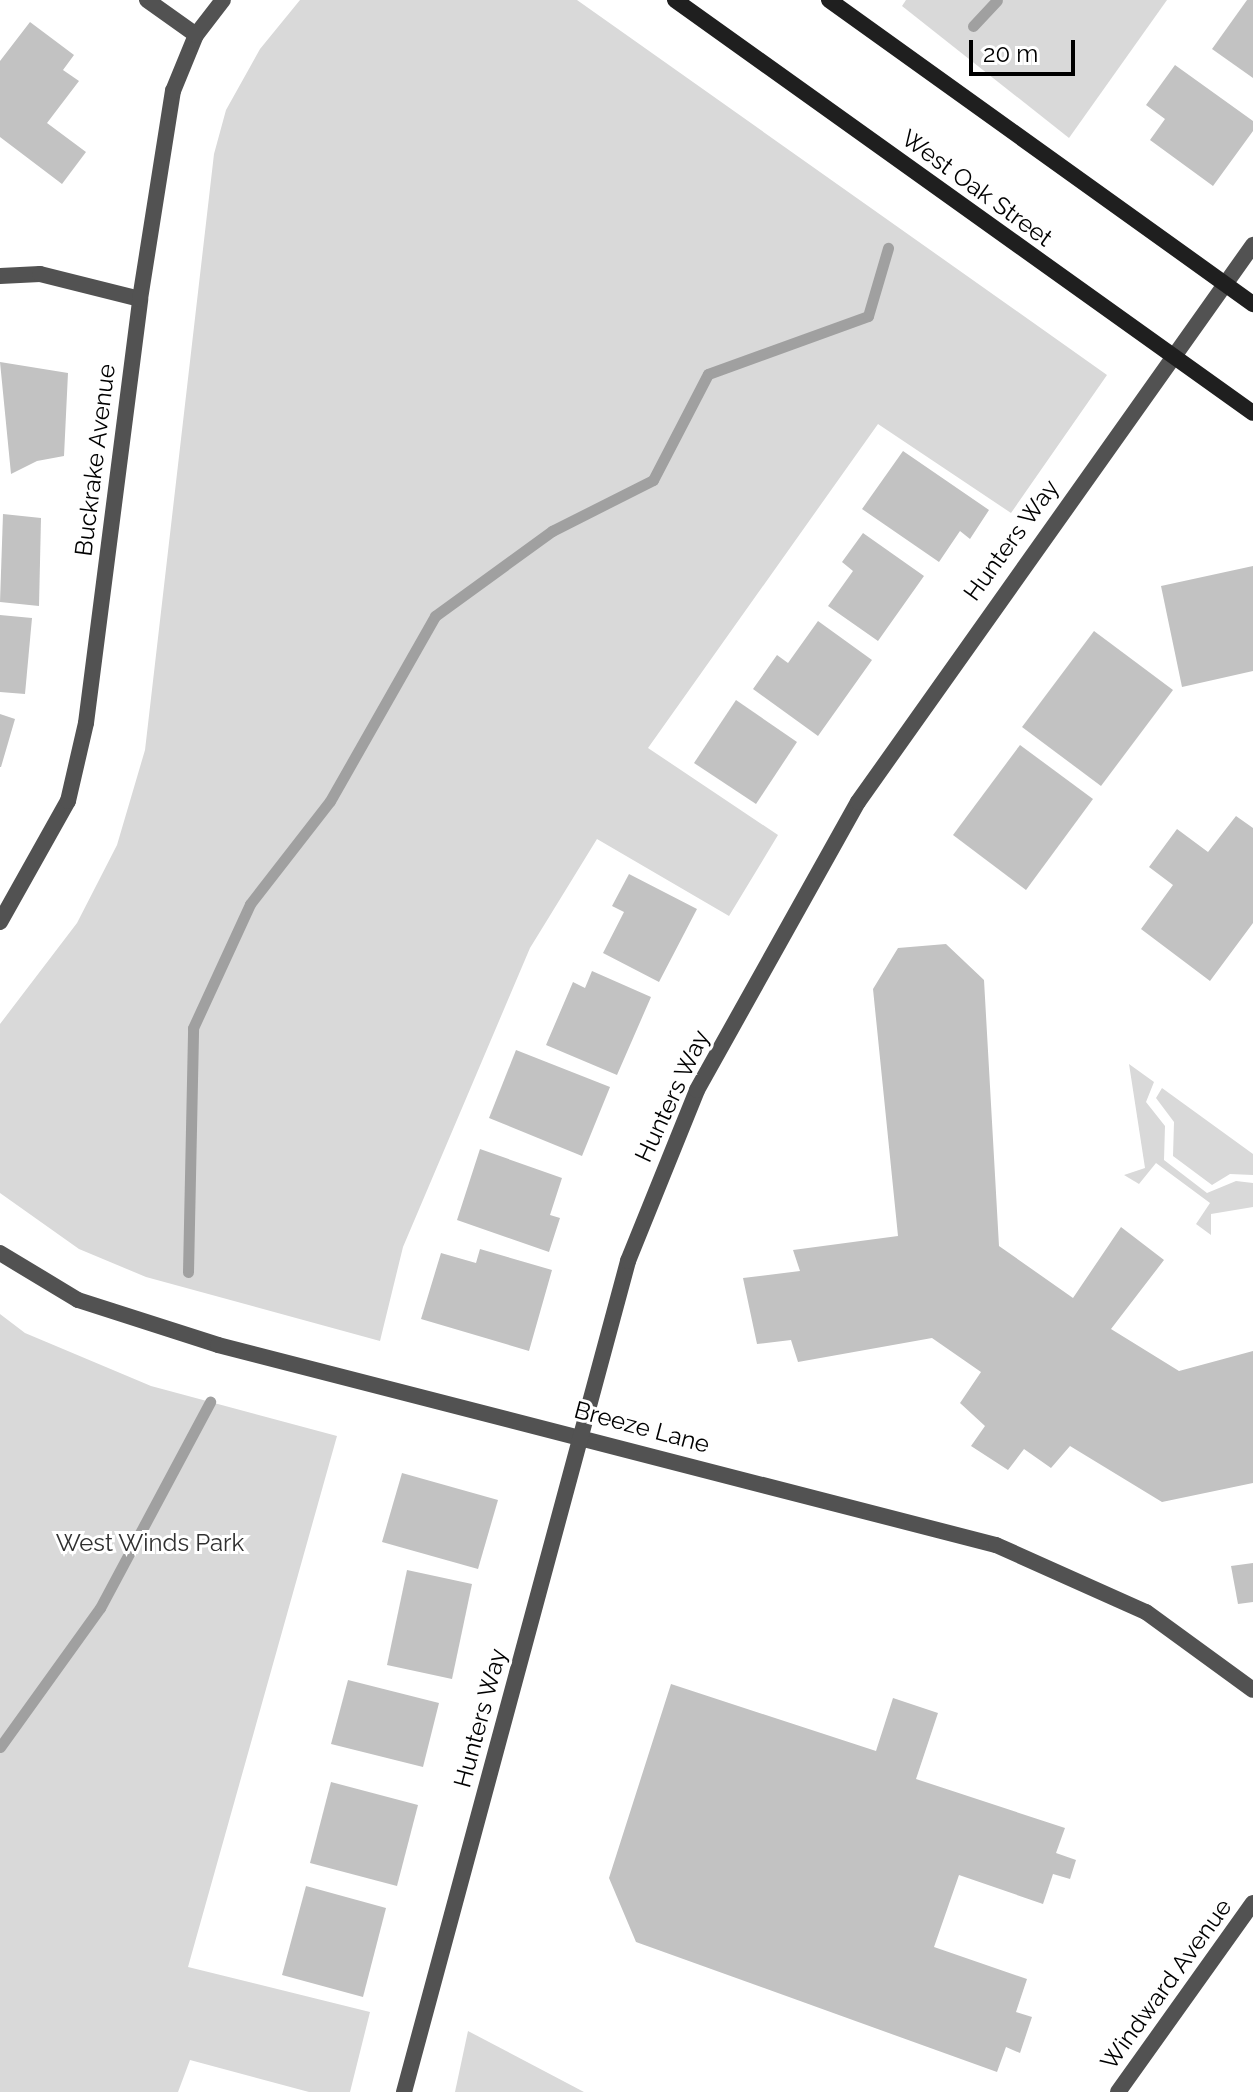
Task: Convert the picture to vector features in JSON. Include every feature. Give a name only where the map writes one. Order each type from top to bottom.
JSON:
[{"type":"main road","name":"West Oak Street","points":[[675,0],[1253,413]]},
{"type":"main road","points":[[829,0],[1253,304]]},
{"type":"street","points":[[147,0],[196,35]]},
{"type":"street","name":"Buckrake Avenue","points":[[0,922],[71,788],[86,723],[140,299],[173,91],[196,35],[223,0]]},
{"type":"street","name":"Hunters Way","points":[[404,2092],[628,1261],[697,1090],[798,905],[926,700],[1253,245]]},
{"type":"street","points":[[0,276],[40,274],[140,299]]},
{"type":"street","name":"Breeze Lane","points":[[0,1253],[78,1300],[218,1345],[580,1435],[996,1545],[1146,1612],[1253,1690]]},
{"type":"street","name":"Windward Avenue","points":[[1118,2092],[1253,1903]]},
{"type":"green space","points":[[300,0],[577,0],[1107,375],[1011,513],[878,424],[648,748],[778,835],[729,916],[597,839],[530,948],[403,1247],[380,1341],[146,1277],[79,1249],[0,1193],[0,1024],[77,923],[117,845],[145,750],[214,154],[226,110],[260,49]]},
{"type":"green space","points":[[906,0],[1167,0],[1069,138],[902,6]]},
{"type":"green space","points":[[1129,1064],[1154,1082],[1146,1102],[1165,1126],[1164,1160],[1207,1193],[1236,1181],[1253,1183],[1253,1207],[1211,1214],[1211,1235],[1196,1224],[1210,1203],[1156,1163],[1139,1184],[1124,1175],[1145,1168]]},
{"type":"green space","points":[[1162,1088],[1253,1154],[1253,1175],[1230,1174],[1212,1185],[1173,1156],[1174,1122],[1156,1098]]},
{"type":"green space","name":"West Winds Park","points":[[0,1314],[25,1333],[151,1386],[337,1436],[188,1967],[370,2012],[350,2092],[309,2092],[190,2060],[178,2092],[0,2092]]},
{"type":"green space","points":[[468,2031],[584,2092],[455,2092]]},
{"type":"building","points":[[1247,0],[1253,0],[1253,78],[1212,49]]},
{"type":"building","points":[[30,22],[74,55],[63,70],[79,81],[47,123],[86,152],[62,184],[0,137],[0,61]]},
{"type":"building","points":[[1175,65],[1253,121],[1253,131],[1213,186],[1150,140],[1165,119],[1146,105]]},
{"type":"building","points":[[0,362],[68,373],[64,456],[37,461],[11,474]]},
{"type":"building","points":[[903,451],[989,510],[970,539],[960,531],[939,562],[862,509]]},
{"type":"building","points":[[3,514],[41,518],[39,606],[0,602]]},
{"type":"building","points":[[863,533],[924,576],[878,641],[828,606],[853,571],[842,562]]},
{"type":"building","points":[[1253,566],[1253,671],[1182,687],[1161,586]]},
{"type":"building","points":[[0,615],[32,618],[25,694],[0,692]]},
{"type":"building","points":[[818,621],[872,660],[818,736],[753,689],[777,655],[788,663]]},
{"type":"building","points":[[1094,631],[1173,690],[1101,786],[1022,727]]},
{"type":"building","points":[[736,700],[797,742],[756,804],[694,763]]},
{"type":"building","points":[[0,714],[15,719],[1,767],[0,767]]},
{"type":"building","points":[[1020,745],[1093,799],[1026,890],[953,835]]},
{"type":"building","points":[[1236,816],[1253,828],[1253,923],[1210,981],[1141,929],[1173,885],[1149,867],[1177,829],[1208,852]]},
{"type":"building","points":[[629,874],[697,909],[659,982],[603,953],[624,912],[612,906]]},
{"type":"building","points":[[946,944],[984,980],[999,1246],[1073,1298],[1121,1227],[1164,1260],[1111,1329],[1179,1371],[1253,1351],[1253,1483],[1162,1502],[1070,1446],[1051,1468],[1024,1449],[1008,1470],[971,1446],[985,1426],[960,1403],[981,1372],[932,1338],[798,1362],[791,1340],[757,1344],[743,1278],[800,1271],[793,1250],[898,1236],[873,989],[898,948]]},
{"type":"building","points":[[592,971],[651,997],[617,1075],[546,1045],[573,982],[585,988]]},
{"type":"building","points":[[516,1050],[610,1087],[582,1156],[489,1118]]},
{"type":"building","points":[[480,1149],[562,1178],[550,1215],[560,1218],[549,1252],[457,1220]]},
{"type":"building","points":[[480,1249],[552,1270],[529,1351],[421,1319],[441,1253],[476,1263]]},
{"type":"building","points":[[402,1473],[498,1500],[478,1569],[382,1542]]},
{"type":"building","points":[[1253,1563],[1253,1602],[1238,1604],[1231,1566]]},
{"type":"building","points":[[407,1570],[472,1584],[452,1679],[387,1665]]},
{"type":"building","points":[[348,1680],[439,1703],[423,1767],[331,1744]]},
{"type":"building","points":[[671,1684],[876,1751],[893,1698],[938,1713],[916,1779],[1065,1828],[1056,1853],[1076,1860],[1070,1879],[1053,1874],[1043,1904],[959,1875],[934,1947],[1027,1979],[1016,2012],[1032,2017],[1020,2053],[1006,2047],[997,2072],[636,1942],[609,1878]]},
{"type":"building","points":[[331,1782],[418,1805],[397,1886],[310,1863]]},
{"type":"building","points":[[306,1886],[386,1908],[363,1997],[282,1975]]},
{"type":"waterway","points":[[973,26],[997,0]]},
{"type":"waterway","points":[[188,1272],[193,1028],[250,904],[330,801],[435,616],[552,531],[653,480],[708,374],[868,316],[888,248]]},
{"type":"waterway","points":[[0,1747],[100,1608],[210,1402]]}]
